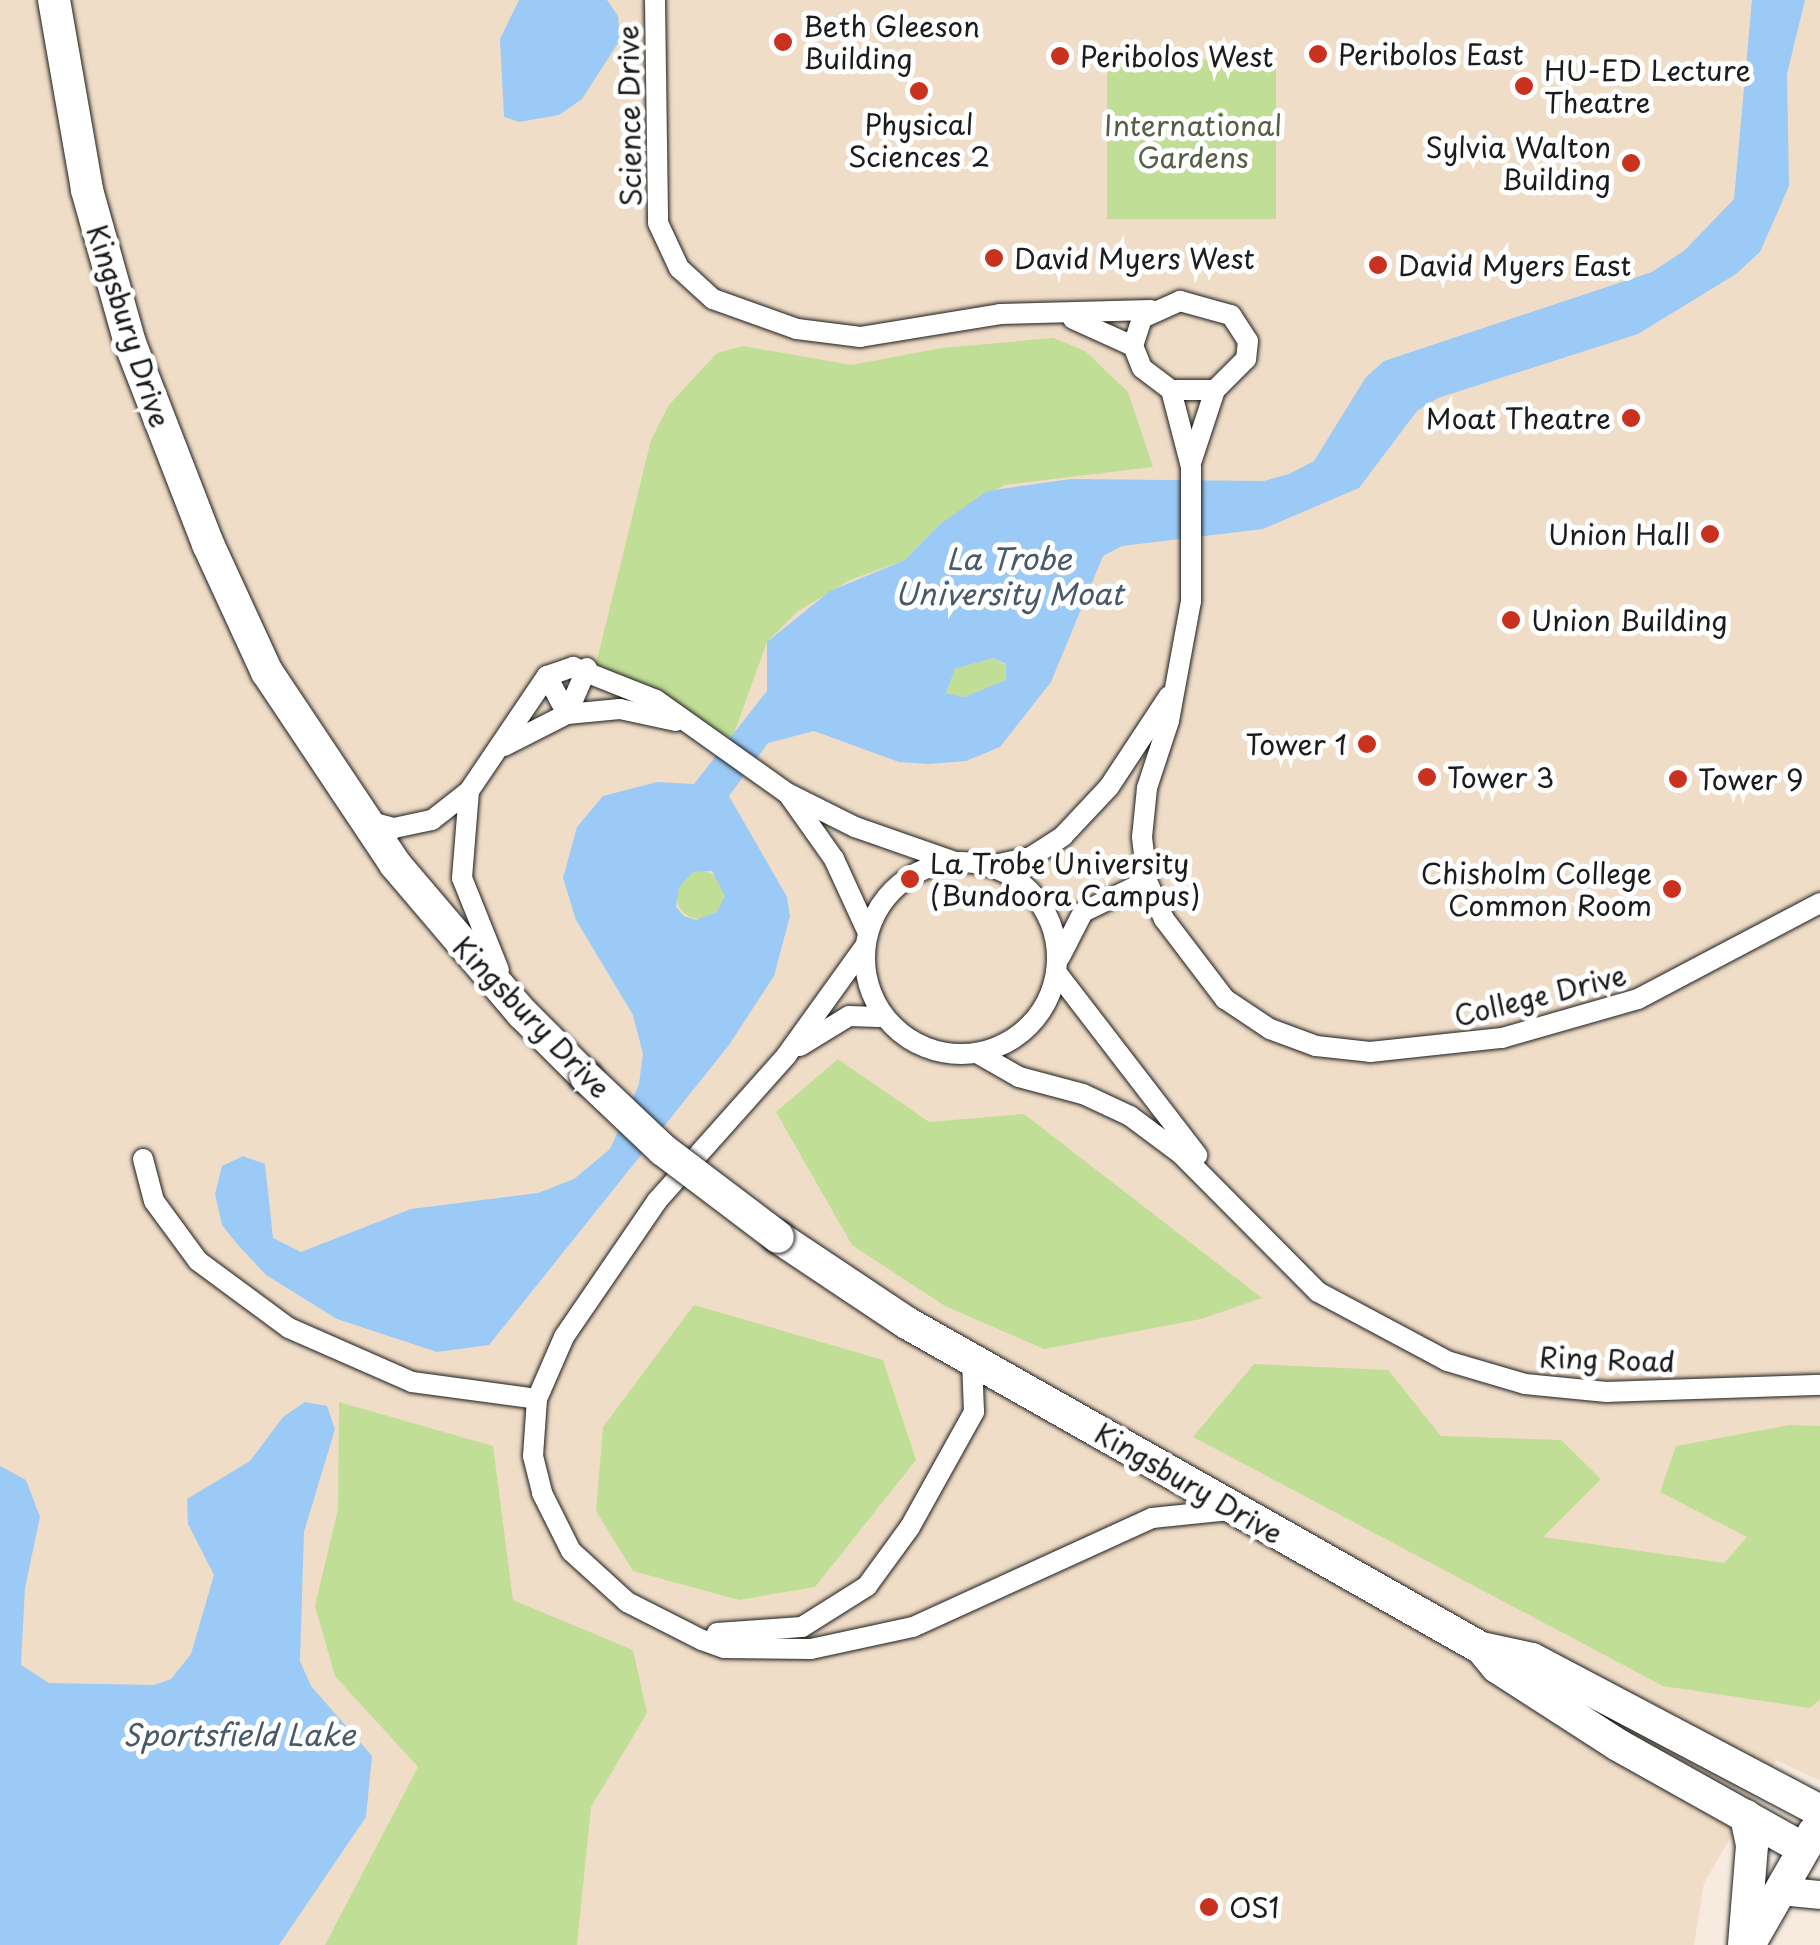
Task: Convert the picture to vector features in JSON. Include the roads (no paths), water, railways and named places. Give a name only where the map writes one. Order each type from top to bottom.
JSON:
[{"type":"main road","name":"Kingsbury Drive","points":[[54,0],[87,190],[148,397],[267,672],[360,819],[522,1014],[663,1150],[778,1237],[972,1360],[1481,1648],[1532,1659],[1820,1811]]},
{"type":"main road","name":"Kingsbury Drive","points":[[1481,1648],[1497,1667],[1618,1745],[1746,1816],[1815,1843]]},
{"type":"main road","points":[[1746,1816],[1752,1845],[1746,1945]]},
{"type":"main road","points":[[1746,1945],[1815,1843]]},
{"type":"main road","points":[[1780,1891],[1820,1894]]},
{"type":"street","name":"Science Drive","points":[[654,0],[658,222],[678,268],[713,299],[797,329],[860,336],[1037,312],[1151,310]]},
{"type":"street","points":[[1197,302],[1241,327],[1246,358],[1215,390],[1170,390],[1142,368],[1133,346],[1135,329],[1151,310],[1197,302]]},
{"type":"street","name":"Science Drive","points":[[1037,312],[1096,325],[1133,346]]},
{"type":"street","name":"College Drive","points":[[1170,390],[1190,467],[1192,549],[1188,627],[1170,694],[1169,721],[1146,788],[1142,837],[1147,882],[1182,950],[1224,999],[1270,1029],[1316,1046],[1370,1052],[1484,1041],[1586,1018],[1673,984],[1820,904]]},
{"type":"street","name":"College Drive","points":[[1190,467],[1215,390]]},
{"type":"street","points":[[360,819],[415,827],[469,791],[546,676],[586,668],[656,700],[787,792],[855,827],[955,862],[990,866],[1018,880],[1040,902],[1058,967]]},
{"type":"street","points":[[566,714],[586,668]]},
{"type":"street","points":[[546,676],[566,714]]},
{"type":"street","name":"College Drive","points":[[990,866],[1032,856],[1063,836],[1109,787],[1170,694]]},
{"type":"street","points":[[498,749],[566,714],[640,711],[706,733]]},
{"type":"street","points":[[469,791],[462,878],[522,1014]]},
{"type":"street","points":[[787,792],[834,859],[867,940],[865,972],[885,1017],[916,1043],[946,1053],[977,1053],[1030,1026],[1082,912],[1147,882]]},
{"type":"street","points":[[955,862],[920,871],[891,892],[867,940],[786,1056],[646,1216],[564,1337],[537,1399],[534,1456],[556,1526],[571,1551],[627,1602],[675,1627],[724,1648],[811,1649],[875,1640],[1152,1518],[1237,1510]]},
{"type":"street","name":"Ring Road","points":[[1058,967],[1258,1231]]},
{"type":"street","points":[[786,1056],[850,1016],[885,1017]]},
{"type":"street","name":"Ring Road","points":[[977,1053],[1019,1078],[1083,1094],[1130,1116],[1181,1154],[1318,1292],[1380,1330],[1448,1361],[1525,1384],[1606,1392],[1820,1386]]},
{"type":"street","points":[[143,1159],[154,1201],[198,1260],[290,1328],[412,1382],[537,1399]]},
{"type":"street","points":[[675,1627],[730,1635],[802,1627],[866,1586],[910,1528],[974,1412],[972,1360]]},
{"type":"water","points":[[519,0],[607,0],[618,16],[620,40],[582,99],[559,115],[519,122],[504,117],[500,39]]},
{"type":"water","name":"La Trobe University Moat","points":[[1752,0],[1805,0],[1787,74],[1789,186],[1760,252],[1736,274],[1638,334],[1438,398],[1417,411],[1359,488],[1263,529],[1122,546],[1103,556],[1051,682],[1000,747],[966,761],[929,764],[899,762],[814,731],[768,743],[729,796],[787,897],[790,916],[774,976],[729,1045],[489,1345],[437,1352],[337,1319],[266,1275],[222,1225],[215,1194],[222,1166],[243,1156],[265,1164],[273,1238],[301,1252],[411,1209],[538,1193],[574,1179],[610,1149],[639,1084],[643,1054],[633,1015],[576,920],[563,878],[577,827],[603,796],[657,782],[694,784],[767,691],[767,642],[830,591],[905,560],[939,525],[987,491],[1071,479],[1264,481],[1289,474],[1314,461],[1366,377],[1384,361],[1652,272],[1685,250],[1734,199]],"holes":[[[993,658],[1006,664],[1006,680],[964,697],[946,693],[955,669]],[[712,871],[725,896],[717,912],[696,920],[684,916],[676,907],[679,887],[693,872]]]},
{"type":"water","name":"Sportsfield Lake","points":[[305,1402],[327,1406],[335,1429],[304,1532],[300,1661],[311,1686],[372,1756],[366,1817],[279,1945],[0,1945],[0,1466],[26,1480],[40,1517],[25,1588],[21,1665],[49,1683],[154,1685],[171,1679],[191,1654],[214,1575],[188,1524],[187,1499],[250,1461],[283,1417]]},
{"type":"place","name":"Beth Gleeson Building","points":[[783,42]]},
{"type":"place","name":"Peribolos East","points":[[1318,54]]},
{"type":"place","name":"Peribolos West","points":[[1060,56]]},
{"type":"place","name":"HU-ED Lecture Theatre","points":[[1524,86]]},
{"type":"place","name":"Physical Sciences 2","points":[[919,91]]},
{"type":"place","name":"Sylvia Walton Building","points":[[1631,163]]},
{"type":"place","name":"David Myers West","points":[[994,258]]},
{"type":"place","name":"David Myers East","points":[[1378,265]]},
{"type":"place","name":"Moat Theatre","points":[[1631,418]]},
{"type":"place","name":"Union Hall","points":[[1710,534]]},
{"type":"place","name":"Union Building","points":[[1511,620]]},
{"type":"place","name":"Tower 1","points":[[1367,744]]},
{"type":"place","name":"Tower 3","points":[[1427,777]]},
{"type":"place","name":"Tower 9","points":[[1678,779]]},
{"type":"place","name":"La Trobe University (Bundoora Campus)","points":[[910,879]]},
{"type":"place","name":"Chisholm College Common Room","points":[[1672,889]]},
{"type":"place","name":"OS1","points":[[1209,1907]]},
{"type":"park label","name":"International Gardens","points":[[1193,141]]}]
